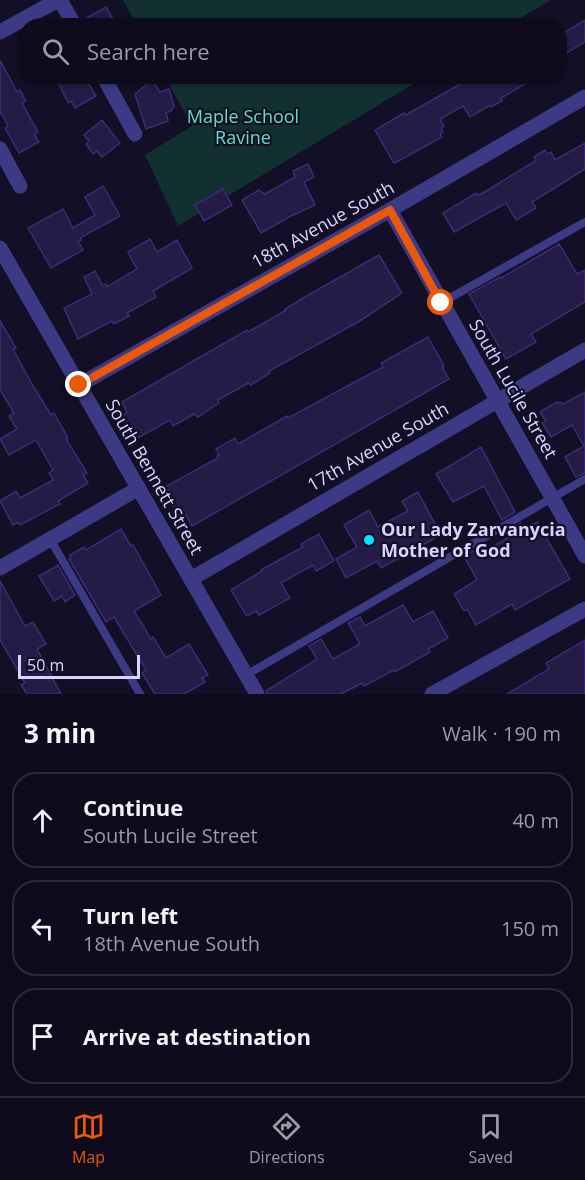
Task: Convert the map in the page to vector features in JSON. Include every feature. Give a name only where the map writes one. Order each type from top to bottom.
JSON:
[{"type":"street","points":[[26,18],[59,0],[70,18]]},
{"type":"street","points":[[0,32],[18,22]]},
{"type":"street","points":[[107,84],[135,134]]},
{"type":"street","name":"18th Avenue South","points":[[79,385],[585,98]]},
{"type":"street","points":[[0,149],[20,186]]},
{"type":"street","name":"South Lucile Street","points":[[390,210],[585,556]]},
{"type":"street","name":"South Bennett Street","points":[[0,248],[256,694]]},
{"type":"street","name":"17th Avenue South","points":[[192,579],[585,350]]},
{"type":"street","points":[[0,568],[139,488]]},
{"type":"street","points":[[432,694],[585,609]]},
{"type":"lane","points":[[441,303],[585,222]]},
{"type":"lane","points":[[246,675],[585,479]]},
{"type":"lane","points":[[50,539],[140,694]]},
{"type":"green space","points":[[123,0],[551,0],[521,18],[133,18]]},
{"type":"green space","name":"Maple School Ravine","points":[[169,84],[413,84],[178,226],[145,155],[192,126]]},
{"type":"building","points":[[106,7],[112,18],[87,18]]},
{"type":"building","points":[[585,20],[585,42],[567,53],[567,31]]},
{"type":"building","points":[[0,60],[17,92],[20,90],[26,101],[22,103],[38,132],[34,134],[39,142],[19,153],[5,128],[8,126],[0,114]]},
{"type":"building","points":[[59,84],[89,84],[96,96],[75,108],[71,101],[68,103]]},
{"type":"building","points":[[147,84],[155,84],[160,92],[169,89],[174,106],[166,113],[168,121],[146,129],[135,94]]},
{"type":"building","points":[[460,84],[525,84],[501,98],[502,101],[470,117],[463,106],[440,119],[444,126],[441,128],[442,137],[395,163],[375,130],[404,113],[406,115]]},
{"type":"building","points":[[102,120],[120,143],[102,157],[97,151],[93,154],[86,144],[89,141],[84,135]]},
{"type":"building","points":[[585,143],[585,169],[532,202],[536,208],[516,220],[506,203],[454,232],[443,213],[476,193],[477,195],[483,193],[532,163],[536,160],[534,157],[545,150],[547,154],[551,152],[555,160]]},
{"type":"building","points":[[308,164],[314,177],[304,182],[315,205],[261,233],[242,200],[259,190],[265,194],[295,177],[293,171]]},
{"type":"building","points":[[103,186],[120,216],[80,238],[81,240],[78,241],[83,250],[51,268],[28,228],[63,209],[73,228],[95,215],[85,197]]},
{"type":"building","points":[[223,189],[232,205],[204,221],[195,205]]},
{"type":"building","points":[[150,239],[157,252],[177,240],[192,268],[153,291],[156,297],[127,313],[129,316],[114,324],[112,321],[78,339],[64,308],[92,294],[84,277],[95,271],[103,286],[106,284],[107,287],[137,269],[128,252]]},
{"type":"building","points":[[559,244],[577,274],[585,270],[585,302],[531,334],[536,342],[506,359],[469,294]]},
{"type":"building","points":[[379,255],[402,293],[358,322],[269,371],[270,373],[251,385],[248,383],[218,400],[219,403],[198,417],[194,414],[173,426],[170,420],[136,439],[123,415],[127,412],[122,402]]},
{"type":"building","points":[[0,321],[16,348],[13,349],[32,384],[51,415],[54,413],[68,438],[66,439],[87,473],[83,475],[88,483],[58,501],[60,504],[20,525],[18,522],[13,525],[0,501],[16,491],[20,498],[53,480],[49,473],[53,470],[36,440],[9,455],[0,439],[17,429],[9,416],[14,413],[0,390]]},
{"type":"building","points":[[428,337],[449,379],[192,526],[186,515],[181,518],[163,488],[218,458],[216,449],[235,438],[238,444],[287,416],[288,418],[383,367],[381,363]]},
{"type":"building","points":[[585,392],[585,473],[576,477],[565,457],[584,446],[572,425],[551,437],[542,423],[546,421],[540,412],[557,402],[563,404]]},
{"type":"building","points":[[481,447],[515,512],[502,520],[484,486],[453,502],[436,474]]},
{"type":"building","points":[[418,492],[441,535],[381,568],[377,561],[346,578],[336,559],[357,547],[344,525],[369,510],[378,527],[408,511],[402,501]]},
{"type":"building","points":[[537,522],[570,579],[515,610],[512,604],[476,625],[467,609],[464,611],[454,594],[477,580],[464,556],[477,549],[480,554],[511,536],[508,531],[521,523],[524,529]]},
{"type":"building","points":[[121,529],[131,546],[133,545],[161,595],[134,611],[166,658],[189,644],[208,675],[202,678],[205,682],[184,694],[155,694],[142,673],[146,670],[114,617],[106,622],[69,559],[70,555],[84,547],[86,550]]},
{"type":"building","points":[[319,534],[334,561],[316,571],[313,565],[281,583],[290,598],[259,615],[256,611],[246,615],[231,590],[303,547],[301,544]]},
{"type":"building","points":[[58,565],[75,595],[65,602],[62,596],[54,601],[39,576]]},
{"type":"building","points":[[0,581],[25,626],[33,622],[46,644],[37,649],[61,694],[27,694],[21,685],[25,683],[0,640]]},
{"type":"building","points":[[403,605],[413,622],[433,611],[448,638],[428,649],[430,652],[395,672],[394,670],[364,686],[362,683],[341,694],[267,694],[266,691],[317,659],[309,646],[321,639],[333,659],[360,644],[348,623],[360,617],[365,626]]},
{"type":"building","points":[[585,640],[585,694],[507,694],[549,669],[546,663]]},
{"type":"place","name":"Our Lady Zarvanycia Mother of God","points":[[369,540]]},
{"type":"route","points":[[79,385],[390,210],[441,303]]}]
